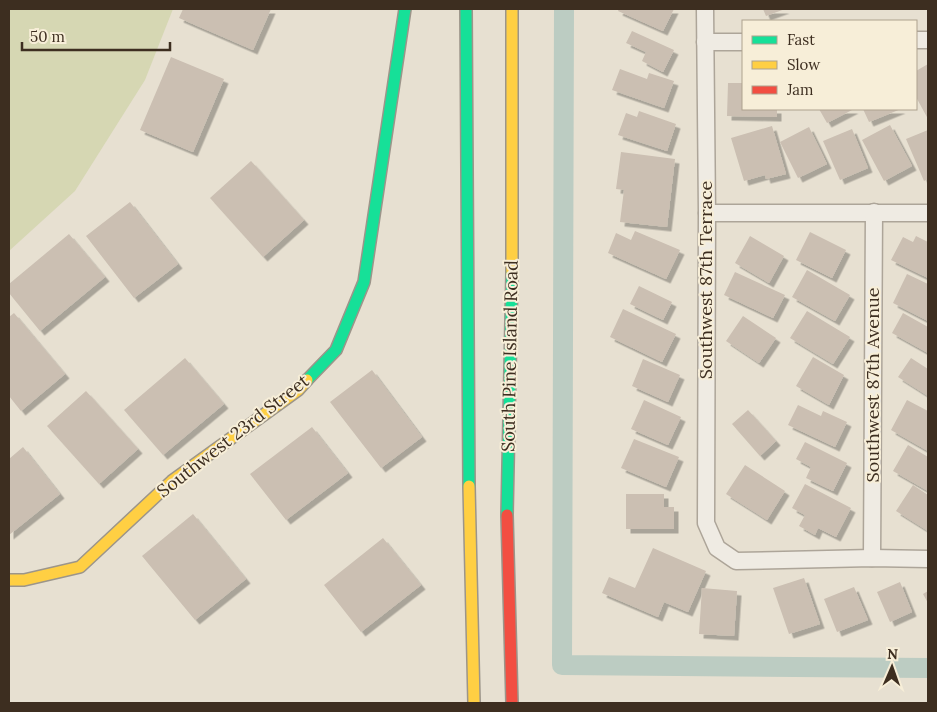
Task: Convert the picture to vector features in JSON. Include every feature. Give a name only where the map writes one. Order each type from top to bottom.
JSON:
[{"type":"main road","name":"Southwest 23rd Street","points":[[9,580],[24,580],[80,567],[172,481],[298,390],[336,350],[364,282],[405,9]]},
{"type":"main road","points":[[466,9],[469,479],[474,703]]},
{"type":"main road","name":"South Pine Island Road","points":[[512,9],[512,288],[507,523],[512,703]]},
{"type":"street","name":"Southwest 87th Terrace","points":[[705,9],[707,213],[706,523],[717,548],[736,561],[872,558]]},
{"type":"street","points":[[705,42],[742,42]]},
{"type":"street","name":"Southwest 87th Avenue","points":[[872,558],[874,212]]},
{"type":"street","points":[[707,213],[928,213]]},
{"type":"street","points":[[872,558],[928,559]]},
{"type":"green space","points":[[9,9],[173,9],[145,80],[75,191],[9,251]]},
{"type":"building","points":[[183,9],[271,9],[253,50],[179,18]]},
{"type":"building","points":[[619,9],[674,9],[663,31],[618,11]]},
{"type":"building","points":[[763,9],[785,9],[766,16]]},
{"type":"building","points":[[632,31],[674,50],[663,72],[642,61],[646,52],[626,43]]},
{"type":"building","points":[[171,57],[224,79],[193,152],[140,130]]},
{"type":"building","points":[[928,64],[928,119],[917,99],[917,70]]},
{"type":"building","points":[[620,69],[647,79],[649,73],[674,81],[664,108],[612,90]]},
{"type":"building","points":[[728,83],[742,83],[742,110],[777,110],[777,117],[727,116]]},
{"type":"building","points":[[820,110],[852,110],[827,123]]},
{"type":"building","points":[[863,110],[899,110],[869,122]]},
{"type":"building","points":[[639,111],[676,124],[667,151],[618,135],[626,113],[637,117]]},
{"type":"building","points":[[890,125],[912,166],[884,181],[862,140]]},
{"type":"building","points":[[772,126],[786,174],[766,179],[765,175],[744,181],[731,138]]},
{"type":"building","points":[[809,127],[827,164],[798,178],[780,142]]},
{"type":"building","points":[[852,129],[868,168],[840,180],[823,141]]},
{"type":"building","points":[[928,130],[928,179],[924,181],[906,139]]},
{"type":"building","points":[[621,152],[675,159],[667,227],[620,222],[624,190],[616,189]]},
{"type":"building","points":[[251,161],[304,220],[263,257],[210,198]]},
{"type":"building","points":[[130,202],[178,264],[134,298],[86,236]]},
{"type":"building","points":[[635,231],[680,250],[666,279],[608,253],[616,233],[631,240]]},
{"type":"building","points":[[810,232],[846,250],[832,278],[796,260]]},
{"type":"building","points":[[69,234],[105,277],[40,331],[9,293],[9,284]]},
{"type":"building","points":[[750,236],[784,256],[769,283],[735,263]]},
{"type":"building","points":[[916,236],[928,242],[928,278],[891,260],[903,237],[913,242]]},
{"type":"building","points":[[807,270],[850,295],[835,321],[792,297]]},
{"type":"building","points":[[735,272],[785,295],[773,318],[724,295]]},
{"type":"building","points":[[907,274],[928,284],[928,321],[893,303]]},
{"type":"building","points":[[639,286],[672,302],[663,320],[630,304]]},
{"type":"building","points":[[623,309],[676,334],[662,362],[610,337]]},
{"type":"building","points":[[807,311],[850,337],[833,364],[790,338]]},
{"type":"building","points":[[14,313],[65,374],[21,411],[9,396],[9,317]]},
{"type":"building","points":[[903,313],[928,327],[928,353],[892,333]]},
{"type":"building","points":[[743,316],[776,338],[759,363],[726,341]]},
{"type":"building","points":[[813,357],[844,375],[829,405],[796,386]]},
{"type":"building","points":[[185,358],[224,404],[163,455],[124,410]]},
{"type":"building","points":[[911,358],[928,369],[928,396],[898,377]]},
{"type":"building","points":[[643,359],[680,375],[668,402],[632,386]]},
{"type":"building","points":[[372,370],[422,437],[381,468],[330,402]]},
{"type":"building","points":[[86,391],[138,449],[99,484],[47,426]]},
{"type":"building","points":[[644,400],[681,417],[668,445],[631,429]]},
{"type":"building","points":[[907,400],[928,411],[928,451],[891,430]]},
{"type":"building","points":[[798,405],[821,416],[823,411],[847,422],[835,447],[788,425]]},
{"type":"building","points":[[748,410],[776,441],[760,456],[732,424]]},
{"type":"building","points":[[312,427],[348,473],[286,520],[250,474]]},
{"type":"building","points":[[634,439],[679,457],[666,487],[621,468]]},
{"type":"building","points":[[805,442],[847,463],[833,491],[806,478],[811,467],[796,459]]},
{"type":"building","points":[[908,445],[928,457],[928,491],[893,471]]},
{"type":"building","points":[[23,447],[60,494],[9,535],[9,459]]},
{"type":"building","points":[[745,465],[785,491],[767,520],[726,494]]},
{"type":"building","points":[[805,484],[851,508],[836,537],[818,528],[815,535],[799,526],[805,515],[792,508]]},
{"type":"building","points":[[913,485],[928,495],[928,531],[896,511]]},
{"type":"building","points":[[626,494],[664,494],[664,507],[674,507],[674,529],[626,529]]},
{"type":"building","points":[[193,514],[246,579],[195,620],[142,556]]},
{"type":"building","points":[[383,538],[421,585],[361,632],[324,585]]},
{"type":"building","points":[[653,548],[706,571],[688,612],[664,602],[658,617],[602,593],[609,577],[635,588]]},
{"type":"building","points":[[804,578],[820,624],[789,634],[773,588]]},
{"type":"building","points":[[900,582],[912,612],[890,622],[877,592]]},
{"type":"building","points":[[854,587],[868,620],[837,632],[824,599]]},
{"type":"building","points":[[702,588],[737,591],[734,636],[699,634]]},
{"type":"building","points":[[928,591],[928,603],[923,594]]},
{"type":"waterway","points":[[564,9],[562,665],[928,668]]},
{"type":"traffic: fast","points":[[307,380],[336,350],[364,282],[405,9]]},
{"type":"traffic: fast","points":[[466,9],[469,486]]},
{"type":"traffic: fast","points":[[507,515],[512,273]]},
{"type":"traffic: slow","points":[[512,9],[512,273]]},
{"type":"traffic: slow","points":[[9,580],[24,580],[80,567],[172,481],[298,390],[307,380]]},
{"type":"traffic: slow","points":[[469,486],[474,703]]},
{"type":"traffic: jam","points":[[507,515],[512,703]]}]
